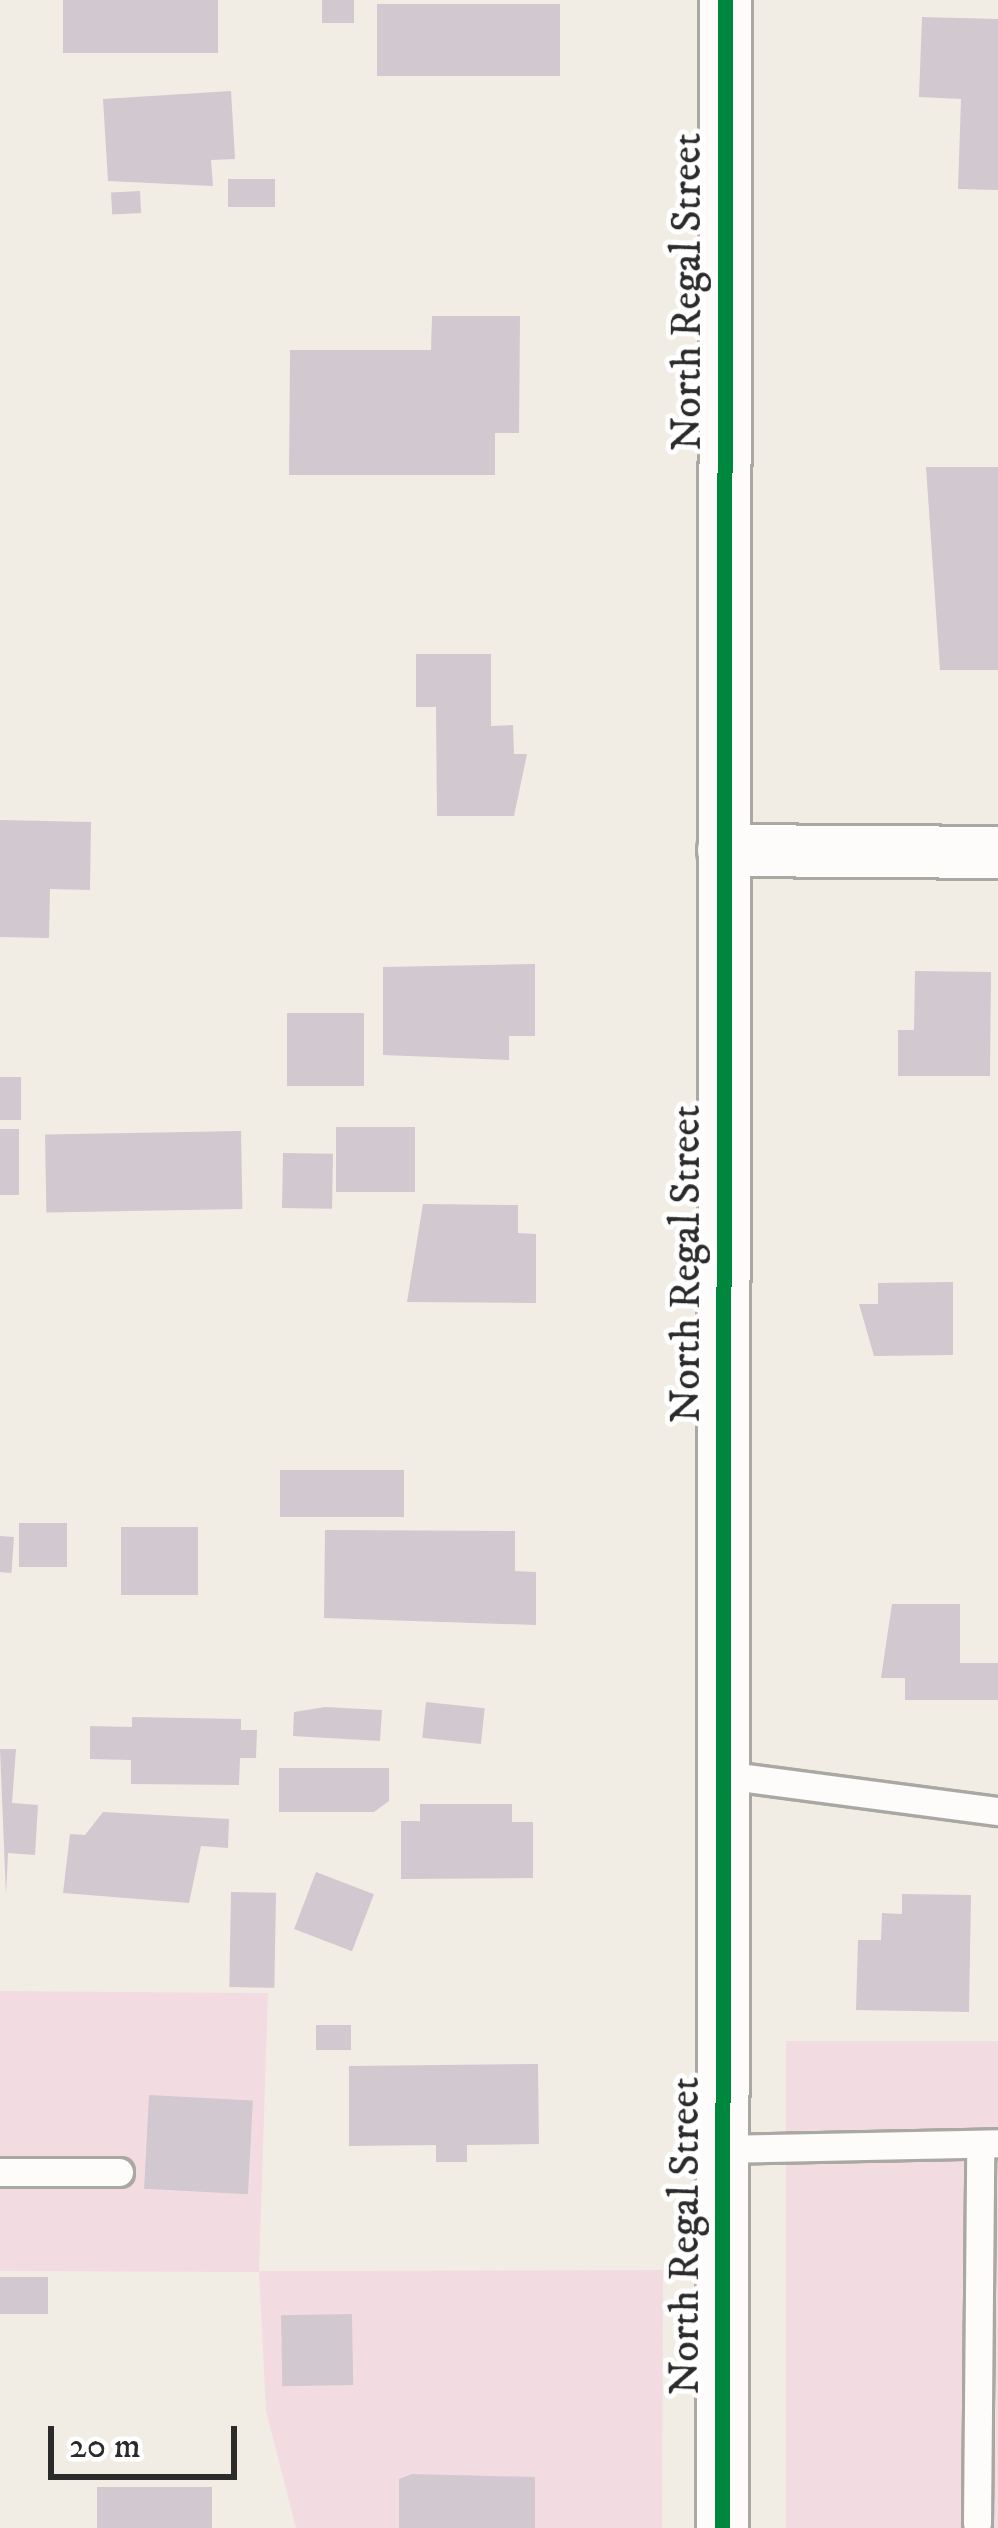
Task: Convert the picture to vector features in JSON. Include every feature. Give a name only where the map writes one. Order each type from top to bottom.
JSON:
[{"type":"street","name":"North Regal Street","points":[[722,2528],[725,0]]},
{"type":"street","points":[[723,850],[998,852]]},
{"type":"lane","points":[[723,1774],[998,1811]]},
{"type":"lane","points":[[722,2149],[989,2145],[977,2523]]},
{"type":"lane","points":[[0,2172],[119,2172]]},
{"type":"shaded area","points":[[0,1991],[268,1993],[259,2271],[663,2270],[662,2528],[296,2528],[266,2411],[259,2272],[0,2271]]},
{"type":"shaded area","points":[[786,2041],[998,2041],[998,2528],[786,2528]]},
{"type":"building","points":[[63,0],[218,0],[218,53],[63,53]]},
{"type":"building","points":[[322,0],[354,0],[354,23],[322,23]]},
{"type":"building","points":[[377,4],[560,4],[560,76],[377,76]]},
{"type":"building","points":[[922,17],[998,19],[998,190],[958,189],[961,99],[919,97]]},
{"type":"building","points":[[231,91],[235,159],[211,160],[213,186],[108,181],[103,99]]},
{"type":"building","points":[[228,179],[275,179],[275,207],[228,207]]},
{"type":"building","points":[[140,191],[141,213],[112,214],[111,193]]},
{"type":"building","points":[[432,316],[520,316],[519,433],[495,433],[495,475],[289,475],[290,350],[431,350]]},
{"type":"building","points":[[926,467],[998,467],[998,670],[940,670]]},
{"type":"building","points":[[416,654],[491,654],[491,726],[513,725],[514,754],[527,754],[514,816],[437,816],[436,707],[416,707]]},
{"type":"building","points":[[0,820],[91,822],[90,890],[50,889],[49,938],[0,937]]},
{"type":"building","points":[[535,964],[535,1036],[509,1036],[509,1060],[383,1055],[383,967]]},
{"type":"building","points":[[915,971],[991,972],[990,1076],[898,1076],[898,1030],[914,1030]]},
{"type":"building","points":[[287,1013],[364,1013],[364,1086],[287,1086]]},
{"type":"building","points":[[0,1077],[21,1077],[21,1120],[0,1120]]},
{"type":"building","points":[[336,1127],[415,1127],[415,1192],[336,1192]]},
{"type":"building","points":[[0,1129],[19,1129],[19,1195],[0,1195]]},
{"type":"building","points":[[241,1131],[242,1209],[46,1212],[45,1134]]},
{"type":"building","points":[[283,1153],[333,1154],[332,1209],[282,1208]]},
{"type":"building","points":[[423,1204],[518,1205],[518,1233],[536,1234],[536,1303],[407,1302]]},
{"type":"building","points":[[953,1282],[953,1355],[874,1356],[859,1304],[878,1304],[878,1283]]},
{"type":"building","points":[[280,1470],[404,1470],[404,1517],[280,1517]]},
{"type":"building","points":[[19,1523],[67,1523],[67,1567],[19,1567]]},
{"type":"building","points":[[121,1527],[198,1527],[198,1595],[121,1595]]},
{"type":"building","points":[[325,1530],[515,1531],[515,1571],[536,1572],[536,1625],[324,1618]]},
{"type":"building","points":[[0,1536],[14,1537],[11,1573],[0,1572]]},
{"type":"building","points":[[892,1604],[960,1604],[960,1663],[998,1663],[998,1700],[905,1700],[905,1678],[881,1678]]},
{"type":"building","points":[[426,1702],[485,1708],[481,1744],[422,1738]]},
{"type":"building","points":[[325,1707],[382,1710],[380,1741],[293,1736],[294,1712]]},
{"type":"building","points":[[132,1717],[241,1719],[241,1730],[257,1730],[256,1758],[240,1758],[239,1785],[131,1784],[131,1760],[90,1759],[90,1726],[132,1727]]},
{"type":"building","points":[[0,1749],[16,1749],[12,1803],[38,1805],[35,1855],[8,1853],[6,1896]]},
{"type":"building","points":[[279,1768],[389,1768],[389,1801],[374,1812],[279,1812]]},
{"type":"building","points":[[420,1804],[512,1804],[512,1822],[533,1822],[533,1878],[401,1879],[401,1821],[420,1821]]},
{"type":"building","points":[[103,1812],[229,1819],[228,1848],[201,1846],[189,1903],[63,1893],[70,1834],[85,1835]]},
{"type":"building","points":[[316,1872],[374,1894],[352,1951],[294,1929]]},
{"type":"building","points":[[231,1892],[276,1893],[274,1988],[229,1987]]},
{"type":"building","points":[[902,1894],[971,1895],[969,2012],[856,2010],[858,1940],[881,1940],[882,1913],[902,1914]]},
{"type":"building","points":[[316,2025],[351,2025],[351,2050],[316,2050]]},
{"type":"building","points":[[538,2064],[539,2144],[467,2145],[467,2162],[436,2162],[436,2145],[349,2146],[349,2066]]},
{"type":"building","points":[[149,2095],[253,2100],[248,2194],[144,2189]]},
{"type":"building","points":[[0,2277],[48,2277],[48,2314],[0,2314]]},
{"type":"building","points":[[352,2314],[353,2385],[282,2386],[281,2315]]},
{"type":"building","points":[[412,2474],[535,2477],[535,2528],[399,2528],[399,2479]]},
{"type":"building","points":[[97,2487],[212,2487],[212,2528],[97,2528]]},
{"type":"cycle path","points":[[722,2528],[725,0]]}]
